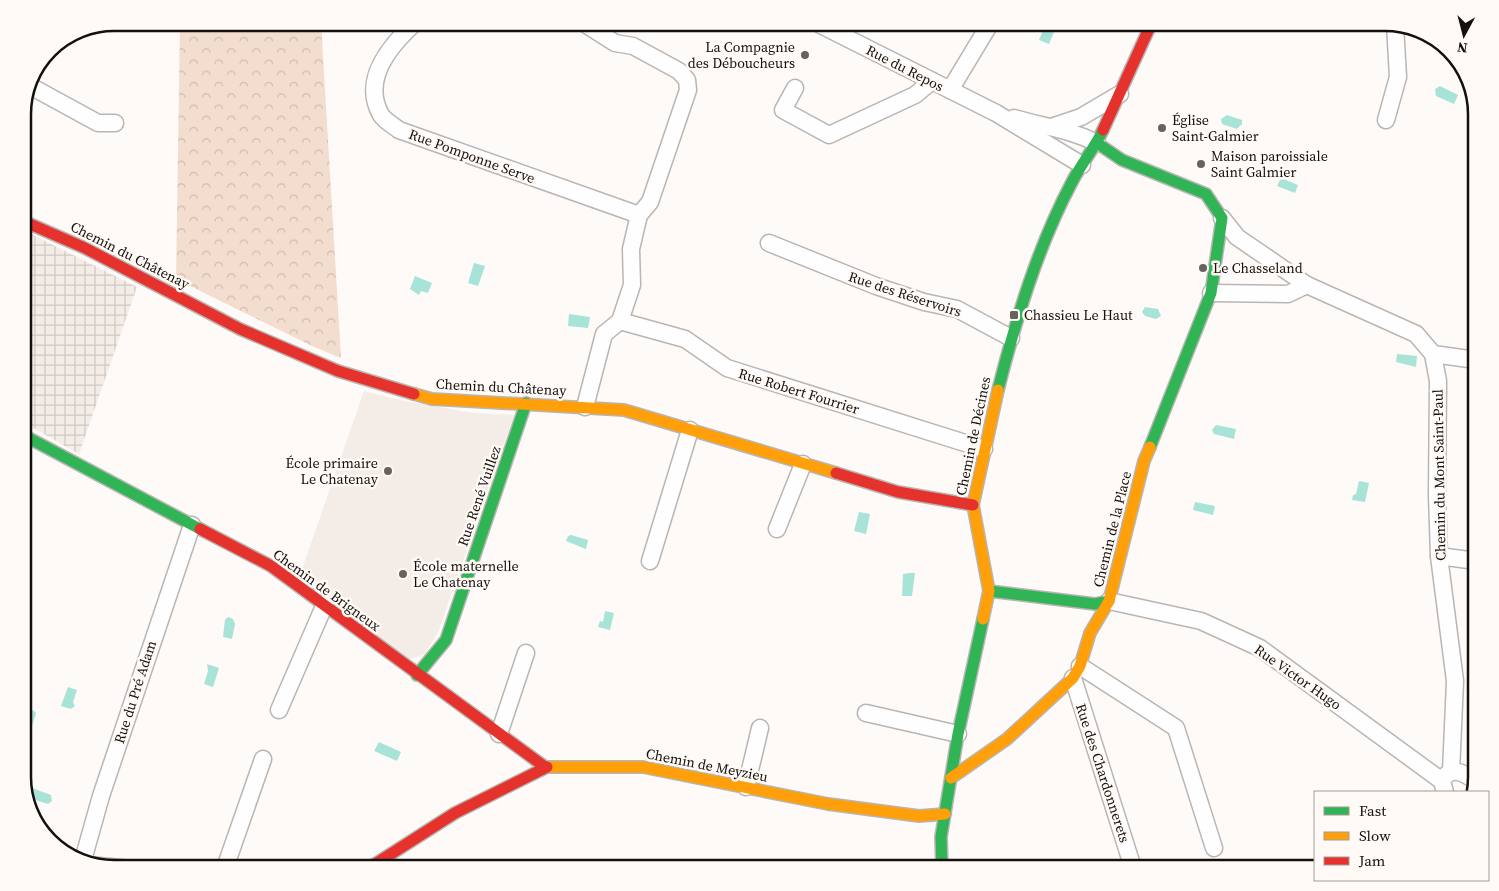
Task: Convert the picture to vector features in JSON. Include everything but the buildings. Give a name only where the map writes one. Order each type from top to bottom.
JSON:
[{"type":"street","name":"Rue Pomponne Serve","points":[[407,31],[383,59],[376,76],[375,98],[382,117],[399,130],[640,215]]},
{"type":"street","points":[[585,407],[604,334],[620,321],[632,285],[631,249],[640,215],[650,202],[664,166],[688,90],[687,80],[679,71],[633,46],[615,43],[596,31]]},
{"type":"street","name":"Rue du Repos","points":[[833,31],[996,113],[1082,165]]},
{"type":"street","points":[[950,90],[986,31]]},
{"type":"street","name":"Chemin de Décines","points":[[942,860],[941,837],[951,778],[966,734],[989,591],[973,505],[984,449],[1011,338],[1048,233],[1072,180],[1097,143],[1148,31]]},
{"type":"street","points":[[1386,120],[1398,77],[1395,32]]},
{"type":"street","points":[[795,88],[783,110],[829,135],[915,95],[932,81]]},
{"type":"street","points":[[36,89],[98,123],[115,123]]},
{"type":"street","name":"Rue du Repos","points":[[1054,126],[1081,117],[1120,94]]},
{"type":"street","name":"Rue du Repos","points":[[996,113],[1033,124],[1054,126],[1077,133],[1097,143]]},
{"type":"street","points":[[1097,143],[1122,160],[1206,194],[1222,218]]},
{"type":"street","points":[[1082,165],[1099,158],[1122,160]]},
{"type":"street","name":"Chemin du Mont Saint-Paul","points":[[1222,218],[1237,237],[1307,285],[1416,334],[1433,354],[1438,381],[1437,495],[1439,556],[1455,681],[1446,782]]},
{"type":"street","name":"Chemin de la Place","points":[[1077,672],[1090,633],[1109,601],[1118,572],[1144,461],[1211,293],[1222,218]]},
{"type":"street","name":"Chemin du Châtenay","points":[[31,224],[85,248],[240,329],[338,371],[432,399],[624,410],[898,492],[973,505]]},
{"type":"street","name":"Rue des Réservoirs","points":[[769,243],[876,286],[924,302],[957,309],[1011,338]]},
{"type":"street","points":[[1211,293],[1288,294],[1307,285]]},
{"type":"street","name":"Rue Robert Fourrier","points":[[620,321],[685,339],[727,368],[984,449]]},
{"type":"street","points":[[1433,354],[1468,359]]},
{"type":"street","name":"Rue René Vuillez","points":[[417,675],[446,640],[526,403]]},
{"type":"street","points":[[650,561],[690,430]]},
{"type":"street","name":"Chemin de Brigneux","points":[[31,439],[271,566],[325,604],[417,675],[545,767]]},
{"type":"street","points":[[777,529],[803,464]]},
{"type":"street","name":"Rue du Pré Adam","points":[[85,854],[122,730],[192,525]]},
{"type":"street","points":[[1439,556],[1468,561]]},
{"type":"street","name":"Rue Victor Hugo","points":[[989,591],[1095,604],[1109,601],[1201,622],[1260,648],[1446,782],[1460,772],[1468,777]]},
{"type":"street","points":[[279,710],[325,604]]},
{"type":"street","points":[[499,734],[526,653]]},
{"type":"street","points":[[951,778],[1007,739],[1077,672],[1176,728],[1214,848]]},
{"type":"street","name":"Rue des Chardonnerets","points":[[1077,672],[1132,860]]},
{"type":"street","points":[[866,713],[966,734],[983,754]]},
{"type":"street","points":[[746,786],[760,728]]},
{"type":"street","points":[[228,860],[263,759]]},
{"type":"street","name":"Chemin de Meyzieu","points":[[382,860],[455,813],[545,767],[643,767],[746,786],[828,804],[919,816],[945,814]]},
{"type":"shaded area","points":[[31,234],[137,287],[79,454],[31,427]]},
{"type":"shaded area","points":[[364,391],[399,400],[473,413],[514,415],[439,630],[425,654],[408,660],[300,575]]},
{"type":"green space","points":[[180,31],[321,31],[341,358],[312,346],[176,279]]},
{"type":"water","points":[[1043,31],[1054,31],[1049,44],[1039,40]]},
{"type":"water","points":[[1440,86],[1458,95],[1454,104],[1436,96],[1435,89]]},
{"type":"water","points":[[1227,115],[1242,120],[1242,124],[1237,129],[1222,124],[1221,119]]},
{"type":"water","points":[[1281,178],[1298,185],[1295,193],[1277,186]]},
{"type":"water","points":[[474,263],[485,266],[478,286],[468,283]]},
{"type":"water","points":[[415,276],[432,283],[428,293],[421,291],[419,295],[410,289]]},
{"type":"water","points":[[1145,307],[1158,309],[1161,316],[1156,319],[1145,316],[1142,312]]},
{"type":"water","points":[[569,314],[590,317],[588,328],[568,326]]},
{"type":"water","points":[[1397,354],[1417,356],[1416,367],[1396,362]]},
{"type":"water","points":[[1216,425],[1236,429],[1234,439],[1214,434],[1212,430]]},
{"type":"water","points":[[1359,481],[1369,483],[1365,502],[1352,500],[1353,495],[1356,494]]},
{"type":"water","points":[[1195,502],[1215,506],[1213,515],[1193,510]]},
{"type":"water","points":[[859,512],[870,514],[866,534],[854,531]]},
{"type":"water","points":[[571,535],[588,540],[586,549],[566,541],[568,536]]},
{"type":"water","points":[[915,573],[912,596],[902,596],[903,574]]},
{"type":"water","points":[[605,611],[614,613],[610,630],[598,627],[600,621],[603,622]]},
{"type":"water","points":[[228,617],[233,619],[235,624],[232,639],[223,637],[225,620]]},
{"type":"water","points":[[207,664],[219,668],[213,687],[204,684],[208,671]]},
{"type":"water","points":[[68,687],[77,690],[73,702],[75,706],[71,709],[61,706]]},
{"type":"water","points":[[31,710],[36,713],[31,729]]},
{"type":"water","points":[[379,742],[401,752],[397,761],[374,751]]},
{"type":"water","points":[[32,788],[51,795],[52,801],[48,804],[35,800]]},
{"type":"traffic: fast","points":[[998,390],[1020,310],[1038,257],[1060,206],[1103,130]]},
{"type":"traffic: fast","points":[[1097,143],[1122,160],[1206,194],[1222,218],[1211,293],[1150,447]]},
{"type":"traffic: fast","points":[[417,675],[446,640],[526,403]]},
{"type":"traffic: fast","points":[[31,439],[200,529]]},
{"type":"traffic: fast","points":[[989,591],[1095,604],[1109,601]]},
{"type":"traffic: fast","points":[[942,860],[941,837],[958,734],[983,619]]},
{"type":"traffic: slow","points":[[983,619],[989,591],[973,505],[998,390]]},
{"type":"traffic: slow","points":[[414,394],[432,399],[624,410],[836,473]]},
{"type":"traffic: slow","points":[[951,778],[1007,739],[1073,678],[1080,666],[1090,633],[1109,601],[1144,461],[1150,447]]},
{"type":"traffic: slow","points":[[547,767],[643,767],[828,804],[919,816],[945,814]]},
{"type":"traffic: jam","points":[[1103,130],[1148,31]]},
{"type":"traffic: jam","points":[[31,224],[85,248],[240,329],[338,371],[414,394]]},
{"type":"traffic: jam","points":[[836,473],[898,492],[973,505]]},
{"type":"traffic: jam","points":[[200,529],[271,566],[545,767]]},
{"type":"traffic: jam","points":[[382,860],[455,813],[547,767]]},
{"type":"place","name":"La Compagnie des Déboucheurs","points":[[805,55]]},
{"type":"place","name":"Église Saint-Galmier","points":[[1162,128]]},
{"type":"place","name":"Maison paroissiale Saint Galmier","points":[[1201,164]]},
{"type":"place","name":"Le Chasseland","points":[[1203,268]]},
{"type":"place","name":"Chassieu Le Haut","points":[[1014,315]]},
{"type":"place","name":"École primaire Le Chatenay","points":[[388,471]]},
{"type":"place","name":"École maternelle Le Chatenay","points":[[403,574]]}]
